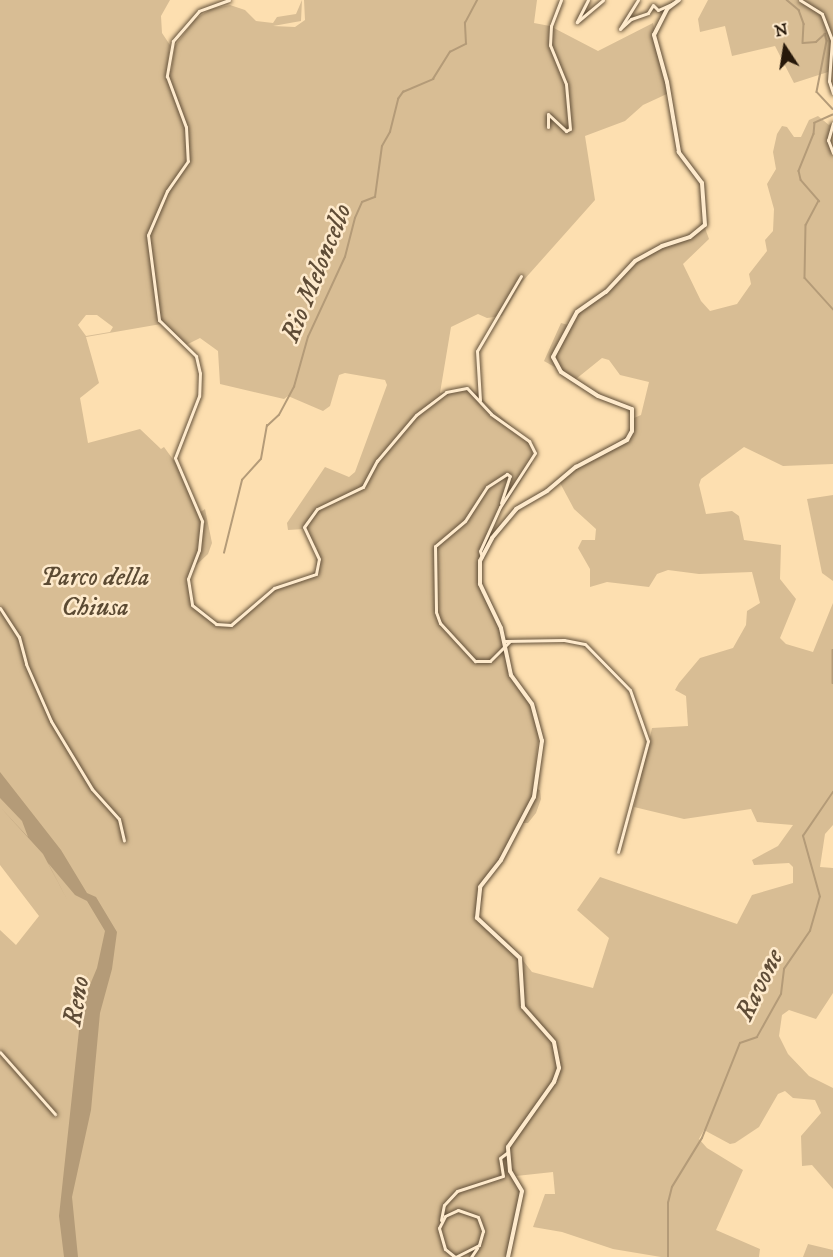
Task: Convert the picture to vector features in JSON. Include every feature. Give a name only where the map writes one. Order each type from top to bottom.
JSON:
[{"type":"street","points":[[229,0],[199,11],[173,41],[166,70],[174,104],[187,131],[188,166],[166,191],[148,235],[159,320],[196,356],[200,373],[199,396],[175,460],[202,521],[199,550],[189,579],[191,603],[216,624],[231,625],[274,588],[316,574],[319,560],[305,531],[307,522],[329,501],[363,486],[377,461],[416,415],[446,392],[467,388],[535,450],[519,482],[500,507]]},
{"type":"street","points":[[548,128],[548,114],[566,132],[570,129],[565,109],[566,84],[550,45],[551,26],[561,0]]},
{"type":"street","points":[[588,0],[577,22],[603,0]]},
{"type":"street","points":[[638,0],[620,29],[631,19],[648,13],[653,5],[658,10],[679,0]]},
{"type":"street","points":[[800,0],[822,14],[832,40],[829,81],[833,93]]},
{"type":"street","points":[[482,557],[516,509],[547,491],[576,467],[627,440],[632,431],[632,409],[598,396],[555,364],[554,352],[577,312],[606,292],[635,261],[662,246],[690,237],[705,225],[702,183],[679,152],[667,82],[654,35],[656,24],[674,3]]},
{"type":"street","points":[[833,123],[828,140],[833,153]]},
{"type":"street","points":[[480,402],[477,351],[521,276]]},
{"type":"street","points":[[507,474],[510,476],[500,507],[480,551],[482,557],[480,584],[502,632],[510,641],[490,661],[475,661],[438,621],[435,552],[439,543],[465,521],[487,487],[507,474]]},
{"type":"street","points":[[0,608],[18,635],[26,664],[51,721],[92,789],[119,819],[124,840]]},
{"type":"street","points":[[479,1245],[452,1255],[439,1235],[444,1205],[457,1191],[503,1176],[500,1158],[508,1152],[559,1068],[554,1042],[523,1007],[520,958],[477,918],[480,887],[501,860],[528,812],[540,768],[542,741],[536,715],[511,675],[502,641],[502,632]]},
{"type":"street","points":[[502,641],[564,640],[585,644],[633,696],[648,741],[618,852]]},
{"type":"street","points":[[0,1052],[55,1114]]},
{"type":"street","points":[[508,1152],[510,1170],[522,1191],[508,1257]]},
{"type":"street","points":[[441,1222],[451,1212],[472,1212],[482,1223],[479,1245],[471,1257]]},
{"type":"green space","name":"Parco della Chiusa","points":[[0,0],[170,0],[161,16],[162,33],[170,45],[167,71],[171,71],[175,46],[195,19],[211,9],[230,5],[245,10],[256,21],[273,23],[277,17],[296,14],[302,0],[301,21],[273,26],[295,27],[305,20],[304,0],[537,0],[534,23],[550,26],[598,51],[653,23],[669,93],[643,105],[625,121],[585,136],[595,200],[522,282],[502,316],[487,318],[478,314],[451,327],[440,393],[470,388],[532,445],[532,464],[488,531],[481,556],[481,593],[492,603],[516,682],[536,707],[539,732],[533,788],[540,790],[541,799],[536,813],[528,823],[520,823],[512,843],[481,884],[483,896],[476,919],[507,940],[532,972],[593,988],[609,938],[577,910],[600,877],[737,924],[752,895],[793,883],[793,867],[789,863],[754,865],[752,860],[778,846],[793,825],[757,822],[751,809],[684,819],[634,807],[652,728],[688,726],[686,696],[675,690],[679,683],[700,658],[733,648],[746,625],[747,611],[760,603],[752,572],[699,574],[668,570],[657,574],[649,587],[607,582],[590,587],[590,569],[578,548],[582,540],[595,540],[596,529],[574,509],[559,481],[588,458],[629,436],[634,418],[641,415],[649,382],[620,375],[609,360],[602,358],[576,379],[544,361],[561,323],[572,326],[580,310],[603,295],[642,258],[705,228],[709,239],[683,264],[701,301],[710,311],[737,304],[751,284],[749,274],[767,251],[765,240],[773,231],[774,209],[767,184],[776,169],[773,152],[777,134],[782,126],[787,127],[794,137],[801,137],[809,120],[818,116],[829,125],[833,122],[833,464],[783,466],[744,447],[701,479],[699,485],[706,514],[732,511],[739,516],[744,540],[781,545],[780,579],[796,599],[780,638],[786,644],[813,652],[833,603],[833,825],[825,834],[820,867],[833,868],[833,993],[816,1019],[789,1010],[782,1015],[779,1036],[788,1054],[809,1076],[833,1088],[833,1189],[812,1165],[802,1166],[801,1136],[821,1113],[815,1100],[793,1098],[785,1091],[778,1094],[759,1127],[735,1143],[730,1144],[704,1130],[699,1139],[707,1148],[743,1170],[716,1230],[760,1249],[759,1257],[661,1257],[613,1249],[562,1232],[533,1227],[545,1194],[555,1194],[553,1172],[516,1176],[521,1188],[509,1257],[0,1257],[0,930],[16,945],[39,916],[0,865]],"holes":[[[86,315],[97,315],[113,327],[110,332],[86,336],[78,325]],[[161,324],[186,345],[200,338],[218,351],[220,384],[284,399],[288,396],[323,411],[330,406],[339,375],[345,373],[385,380],[387,385],[355,472],[349,477],[325,467],[287,523],[288,530],[304,529],[308,522],[305,533],[317,548],[316,572],[300,582],[274,587],[233,625],[222,626],[191,602],[190,571],[208,554],[212,543],[205,509],[199,513],[180,469],[164,447],[161,449],[140,429],[88,443],[80,398],[99,383],[86,337]]]},
{"type":"green space","points":[[708,0],[833,0],[833,91],[828,72],[794,83],[775,46],[732,56],[725,26],[700,32],[698,19]]},
{"type":"green space","points":[[833,495],[833,581],[822,573],[807,499]]},
{"type":"green space","points":[[808,1244],[833,1250],[833,1257],[803,1257]]},
{"type":"shaded area","points":[[0,772],[61,850],[87,893],[96,897],[117,932],[112,969],[100,1013],[91,1110],[72,1197],[78,1257],[64,1257],[59,1216],[81,1012],[89,970],[84,999],[97,968],[105,931],[87,901],[75,895],[48,863],[70,905],[43,854],[0,807],[28,837],[22,821],[0,798]]},
{"type":"waterway","name":"Rio Meloncello","points":[[224,553],[242,480],[261,459],[267,426],[279,415],[294,387],[308,337],[345,257],[355,218],[362,202],[375,197],[382,146],[390,132],[398,99],[403,92],[433,79],[450,52],[466,44],[465,23],[477,0]]},
{"type":"waterway","name":"Ravone","points":[[787,0],[799,10],[804,24],[803,43],[816,42],[825,34],[827,41],[817,92],[833,109]]},
{"type":"waterway","name":"Ravone","points":[[833,115],[815,123],[814,134],[799,171],[801,180],[819,201],[806,225],[805,278],[833,309]]},
{"type":"waterway","name":"Ravone","points":[[833,650],[833,683]]},
{"type":"waterway","name":"Ravone","points":[[668,1257],[668,1203],[672,1187],[702,1138],[740,1043],[757,1037],[781,994],[784,969],[810,931],[820,897],[803,836],[833,792]]},
{"type":"water label","name":"Reno","points":[[77,1001]]}]
